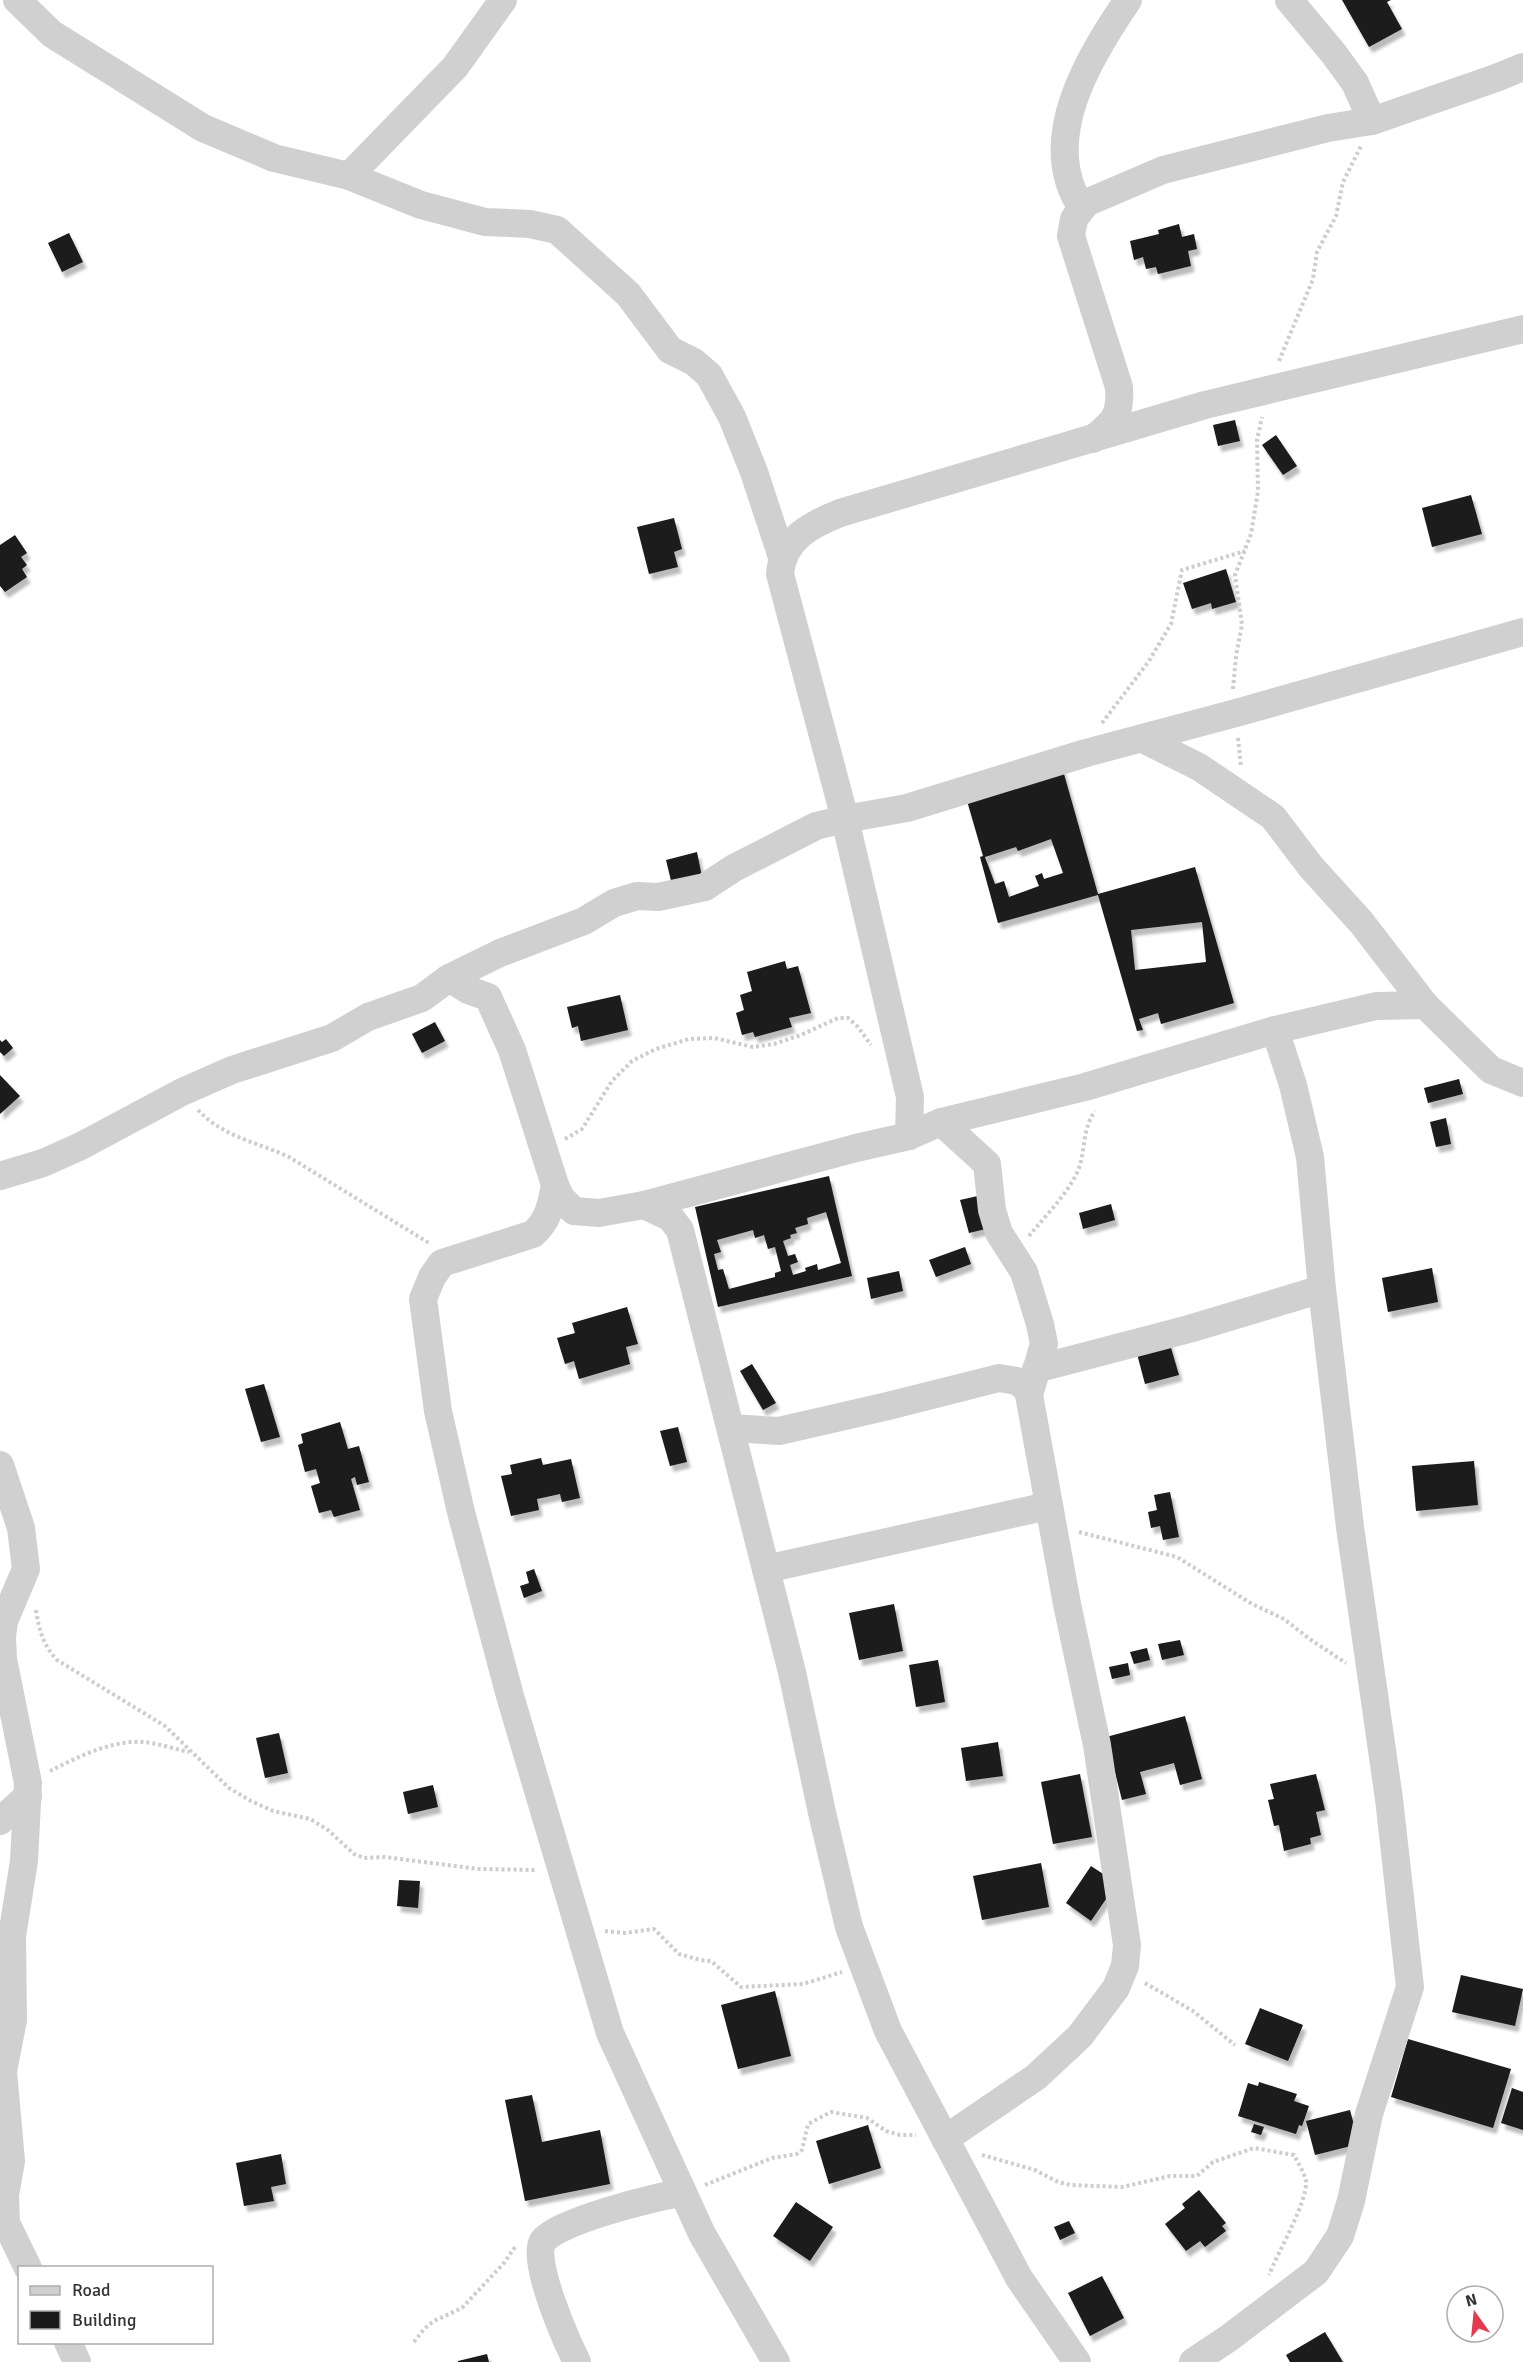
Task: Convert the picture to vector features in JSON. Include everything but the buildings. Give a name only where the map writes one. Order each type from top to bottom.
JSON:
[{"type":"street","points":[[17,0],[52,34],[203,128],[274,158],[349,176],[421,205],[484,222],[530,225],[557,230],[628,294],[670,350],[694,362],[709,375],[732,417],[754,472],[782,557],[780,574],[845,819],[910,1097],[909,1136]]},
{"type":"street","points":[[349,176],[455,67],[502,0]]},
{"type":"street","points":[[1082,208],[1074,196],[1068,179],[1065,134],[1069,115],[1081,80],[1109,28],[1128,0]]},
{"type":"street","points":[[1289,0],[1355,82],[1368,121]]},
{"type":"street","points":[[1092,439],[1112,424],[1120,407],[1119,387],[1071,236],[1074,219],[1086,203],[1163,170],[1328,128],[1368,121],[1523,67]]},
{"type":"street","points":[[782,557],[795,539],[814,524],[840,513],[1205,405],[1523,329]]},
{"type":"street","points":[[0,1176],[44,1163],[81,1146],[182,1092],[232,1070],[332,1038],[368,1017],[422,998],[449,978],[500,953],[584,921],[614,903],[637,896],[658,897],[705,887],[734,868],[816,826],[907,808],[1086,753],[1523,632]]},
{"type":"street","points":[[1143,739],[1199,767],[1273,817],[1311,867],[1361,922],[1425,1005],[1491,1070],[1523,1083]]},
{"type":"street","points":[[449,978],[468,990],[488,997],[512,1050],[544,1154],[561,1198],[574,1211],[599,1213],[644,1205],[909,1136],[941,1122],[1111,1080],[1275,1030],[1376,1006],[1425,1005]]},
{"type":"street","points":[[1193,2362],[1229,2338],[1316,2272],[1340,2236],[1351,2201],[1369,2114],[1410,1987],[1403,1914],[1350,1527],[1322,1289],[1310,1157],[1293,1085],[1275,1030]]},
{"type":"street","points":[[941,1122],[987,1164],[992,1210],[999,1233],[1024,1272],[1040,1324],[1044,1344],[1032,1380],[1050,1516],[1097,1745],[1127,1945],[1125,1966],[1116,1988],[1080,2036],[1036,2076],[946,2140]]},
{"type":"street","points":[[555,1185],[549,1214],[542,1226],[533,1234],[442,1263],[432,1277],[423,1299],[438,1411],[460,1512],[510,1696],[610,2033],[702,2234],[776,2362]]},
{"type":"street","points":[[644,1205],[671,1218],[680,1230],[792,1672],[849,1926],[888,2031],[1019,2278],[1077,2362]]},
{"type":"street","points":[[731,1428],[778,1431],[999,1378],[1017,1381],[1032,1380],[1322,1289]]},
{"type":"street","points":[[0,1465],[21,1528],[26,1569],[2,1621],[3,1659],[28,1789],[24,1861],[12,1936],[13,2020],[3,2080],[11,2161],[5,2195],[6,2223],[27,2266]]},
{"type":"street","points":[[766,1569],[1050,1516]]},
{"type":"street","points":[[0,1821],[28,1789]]},
{"type":"street","points":[[577,2362],[545,2282],[541,2255],[542,2243],[551,2232],[581,2219],[664,2195],[684,2194]]},
{"type":"street","points":[[68,2344],[77,2362]]},
{"type":"path","points":[[1240,795],[1241,771],[1233,692],[1236,656],[1242,625],[1235,574],[1251,534],[1257,492],[1257,440],[1268,389],[1313,279],[1317,252],[1336,216],[1343,182],[1361,146],[1368,121]]},
{"type":"path","points":[[1086,753],[1100,726],[1149,661],[1171,624],[1182,570],[1245,551]]},
{"type":"path","points":[[544,1154],[582,1129],[612,1081],[632,1061],[656,1049],[689,1039],[714,1038],[753,1047],[774,1044],[801,1035],[838,1018],[848,1018],[858,1027],[875,1051]]},
{"type":"path","points":[[1017,1261],[1029,1235],[1059,1201],[1078,1170],[1090,1117],[1103,1098],[1111,1080]]},
{"type":"path","points":[[182,1092],[207,1119],[234,1137],[266,1146],[289,1157],[454,1259]]},
{"type":"path","points":[[1050,1516],[1177,1557],[1252,1604],[1284,1619],[1341,1661],[1371,1672]]},
{"type":"path","points":[[35,1608],[42,1638],[47,1649],[57,1660],[165,1726],[229,1788],[251,1802],[273,1811],[310,1819],[328,1830],[354,1854],[364,1858],[385,1857],[478,1869],[529,1871],[561,1869]]},
{"type":"path","points":[[28,1789],[68,1762],[120,1743],[144,1742],[190,1752]]},
{"type":"path","points":[[578,1926],[625,1933],[654,1929],[679,1954],[711,1961],[741,1987],[803,1984],[839,1974],[862,1961]]},
{"type":"path","points":[[1142,1981],[1162,1995],[1193,2011],[1235,2045]]},
{"type":"path","points":[[684,2194],[772,2158],[797,2154],[802,2150],[808,2124],[831,2112],[867,2118],[886,2132],[946,2140],[989,2159],[1035,2170],[1058,2182],[1085,2187],[1122,2187],[1170,2176],[1197,2176],[1213,2162],[1254,2148],[1294,2155],[1306,2182],[1303,2199],[1268,2277]]},
{"type":"path","points":[[414,2343],[424,2329],[434,2321],[462,2308],[519,2243],[532,2236],[551,2232]]}]
